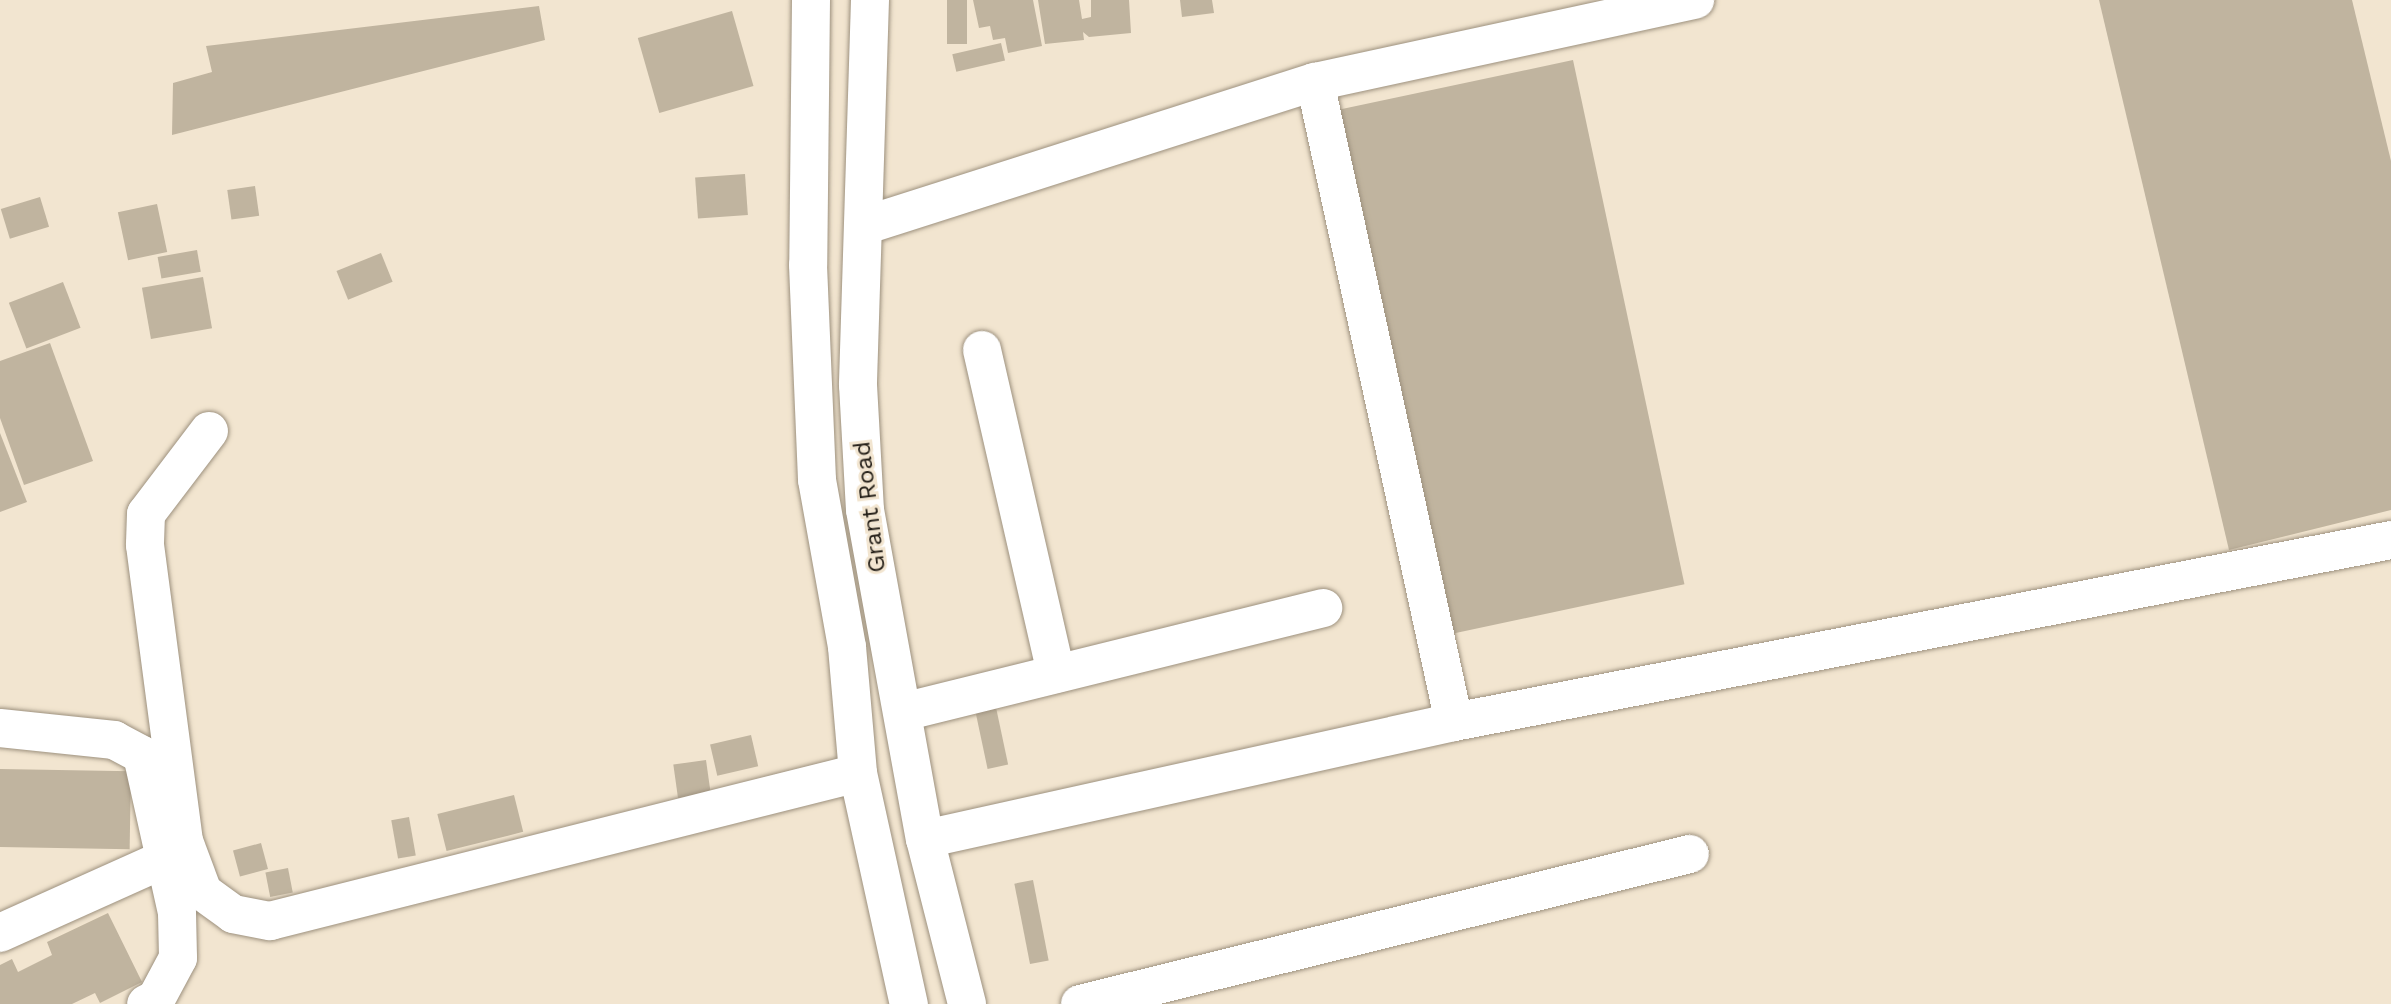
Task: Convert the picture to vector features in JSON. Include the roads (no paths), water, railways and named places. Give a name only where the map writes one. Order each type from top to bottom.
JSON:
[{"type":"main road","name":"Grant Road","points":[[811,0],[808,265],[817,480],[847,647],[858,773],[909,1004]]},
{"type":"main road","name":"Grant Road","points":[[870,0],[866,225],[858,385],[865,510],[925,839],[967,1004]]},
{"type":"main road","points":[[866,225],[1315,82],[1695,0]]},
{"type":"main road","points":[[1315,82],[1454,722]]},
{"type":"main road","points":[[982,350],[1056,674]]},
{"type":"main road","points":[[209,431],[146,514],[145,545],[184,841],[202,892],[233,914],[270,921],[858,773]]},
{"type":"main road","points":[[925,839],[1454,722],[2391,540]]},
{"type":"main road","points":[[903,712],[1323,608]]},
{"type":"main road","points":[[0,728],[114,740],[142,755],[177,913],[178,958],[156,999],[146,1004]]},
{"type":"main road","points":[[1080,1004],[1690,854]]},
{"type":"main road","points":[[0,933],[165,859]]}]
